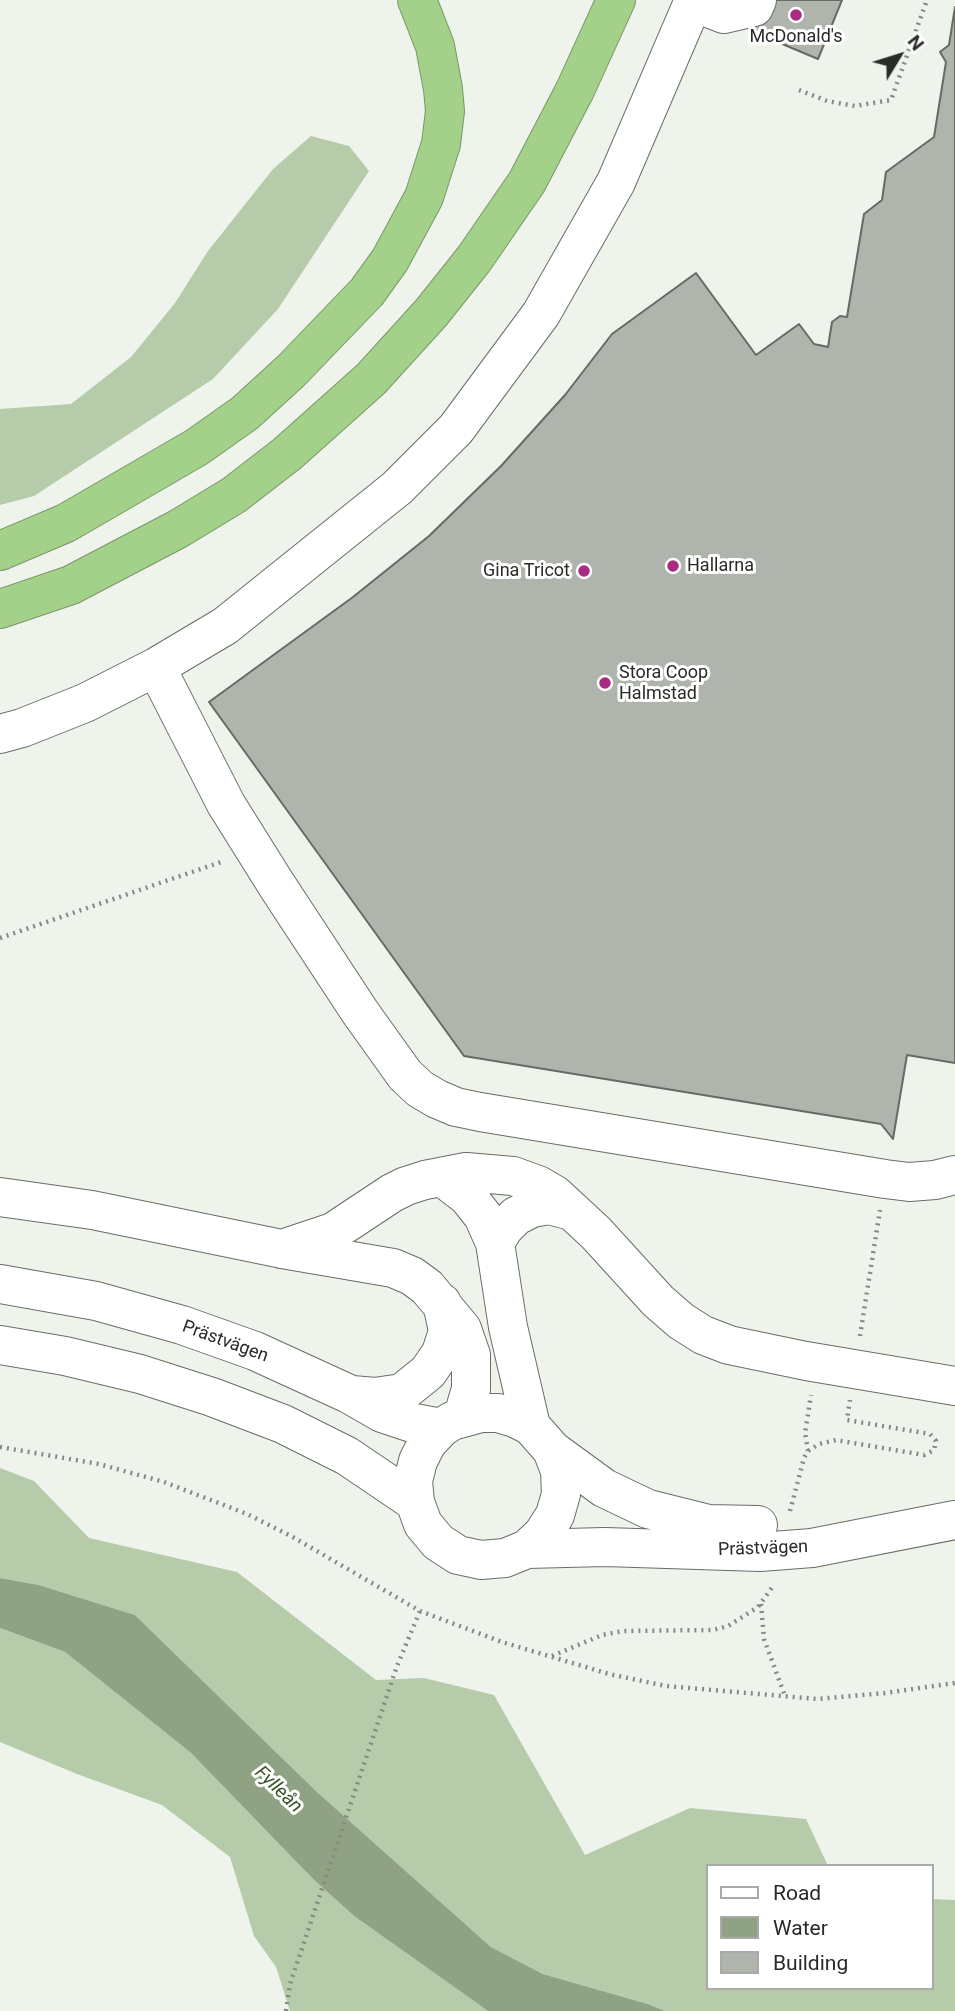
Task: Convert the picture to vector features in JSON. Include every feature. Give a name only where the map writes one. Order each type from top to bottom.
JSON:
[{"type":"highway","points":[[0,551],[66,523],[197,447],[235,420],[291,371],[367,292],[390,260],[424,197],[441,144],[445,111],[436,46],[417,0]]},
{"type":"highway","points":[[0,609],[71,584],[178,528],[234,495],[287,454],[371,379],[431,313],[474,259],[527,181],[575,90],[616,0]]},
{"type":"street","points":[[0,734],[85,703],[156,667],[225,626],[397,488],[469,415],[541,314],[616,182],[694,1],[724,14],[754,7],[757,0]]},
{"type":"street","points":[[156,667],[226,804],[346,991],[405,1075],[437,1100],[480,1112],[885,1179],[909,1182],[955,1175]]},
{"type":"street","points":[[282,1249],[333,1232],[392,1193],[415,1182],[466,1172],[513,1176],[538,1185],[555,1195],[596,1233],[658,1301],[703,1335],[729,1345],[806,1361],[955,1386]]},
{"type":"street","points":[[442,1177],[468,1196],[483,1216],[495,1243],[508,1327],[541,1438],[560,1471],[561,1494],[555,1515],[543,1534],[527,1549]]},
{"type":"street","points":[[392,1193],[383,1216],[382,1233],[385,1250],[393,1268]]},
{"type":"street","points":[[0,1197],[92,1210],[282,1249],[393,1268],[428,1287],[461,1329],[471,1355],[471,1389],[452,1422]]},
{"type":"street","points":[[495,1243],[504,1228],[516,1216],[532,1208],[549,1206],[572,1211]]},
{"type":"street","name":"Prästvägen","points":[[0,1283],[96,1301],[161,1319],[255,1351],[349,1394],[382,1413],[409,1422],[452,1422],[481,1413],[498,1413],[515,1418],[604,1488],[648,1509],[708,1524],[914,1530]]},
{"type":"street","points":[[349,1394],[375,1397],[402,1393],[428,1372],[441,1353],[448,1331],[442,1303]]},
{"type":"street","name":"Prästvägen","points":[[0,1345],[65,1356],[140,1374],[212,1397],[283,1424],[347,1456],[415,1502]]},
{"type":"street","name":"Prästvägen","points":[[452,1422],[427,1443],[418,1461],[413,1481],[415,1502],[423,1524],[438,1542],[458,1555],[481,1560],[505,1558],[527,1549],[605,1547],[760,1552],[813,1548],[955,1520]]},
{"type":"path","points":[[799,90],[855,106],[891,100],[927,0]]},
{"type":"path","points":[[0,939],[256,851]]},
{"type":"path","points":[[808,1451],[805,1433],[809,1410]]},
{"type":"path","points":[[0,1447],[99,1464],[164,1482],[247,1514],[291,1536],[420,1611],[502,1642],[609,1674],[666,1686],[785,1697],[830,1698],[955,1683]]},
{"type":"path","points":[[551,1656],[602,1635],[623,1631],[713,1630],[728,1626],[761,1603],[776,1581]]},
{"type":"path","points":[[761,1603],[764,1639],[785,1697]]},
{"type":"path","points":[[286,2011],[290,1984],[397,1666],[420,1611]]},
{"type":"shaded area","points":[[311,136],[349,146],[369,171],[278,309],[213,379],[34,496],[0,505],[0,409],[71,404],[131,357],[175,303],[208,251],[273,169]]},
{"type":"shaded area","points":[[0,1468],[34,1481],[89,1538],[237,1572],[376,1680],[424,1678],[494,1695],[585,1855],[690,1808],[806,1819],[827,1864],[706,1864],[706,1990],[934,1990],[934,1899],[955,1900],[955,2011],[665,2011],[543,1974],[491,1947],[317,1792],[135,1615],[39,1585],[0,1578]]},
{"type":"shaded area","points":[[0,1628],[65,1652],[191,1753],[313,1879],[354,1916],[488,2011],[290,2011],[276,1967],[254,1936],[230,1857],[162,1805],[0,1742]]},
{"type":"water","name":"Fylleån","points":[[0,1578],[39,1585],[135,1615],[317,1792],[491,1947],[543,1974],[665,2011],[488,2011],[354,1916],[313,1879],[191,1753],[65,1652],[0,1628]]},
{"type":"building","name":"McDonald's","points":[[761,0],[842,0],[818,59],[749,30]]},
{"type":"building","name":"Hallarna","points":[[955,7],[955,1063],[907,1055],[893,1139],[881,1124],[464,1056],[209,702],[353,597],[429,536],[501,466],[565,395],[612,334],[696,273],[756,355],[799,324],[814,344],[828,347],[832,322],[840,316],[847,317],[864,214],[882,200],[886,172],[934,137],[946,62],[940,52],[949,45]]},
{"type":"place","name":"McDonald's","points":[[796,15]]},
{"type":"place","name":"Hallarna","points":[[673,566]]},
{"type":"place","name":"Gina Tricot","points":[[584,571]]},
{"type":"place","name":"Stora Coop Halmstad","points":[[605,683]]}]
